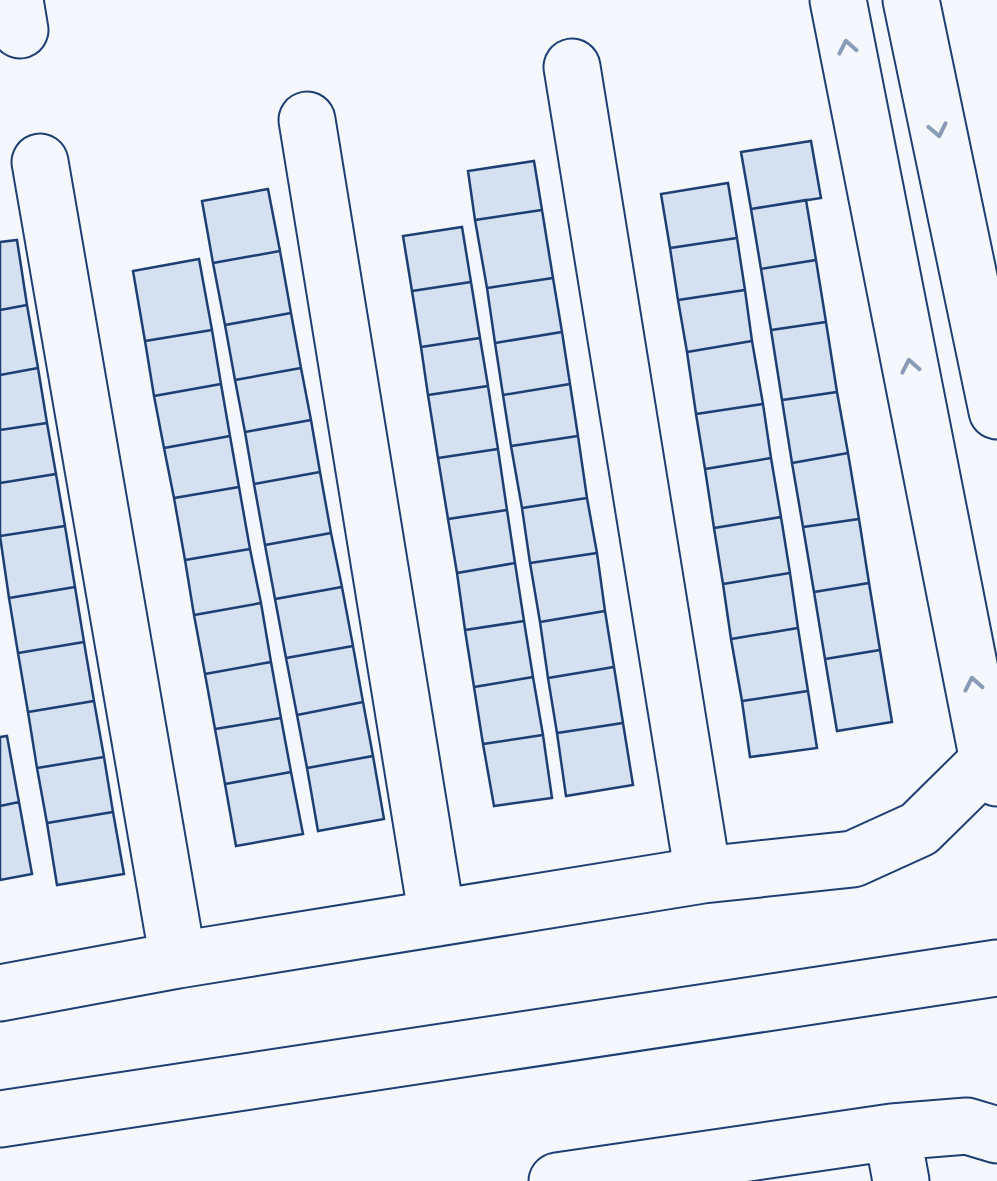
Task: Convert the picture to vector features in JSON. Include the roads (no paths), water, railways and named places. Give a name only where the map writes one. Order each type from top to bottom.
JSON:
[{"type":"street","points":[[0,993],[178,960],[703,876],[854,859],[919,828],[994,765],[838,0]]},
{"type":"street","points":[[911,0],[997,411]]},
{"type":"street","points":[[572,67],[703,876]]},
{"type":"street","points":[[307,120],[437,918]]},
{"type":"street","points":[[40,162],[178,960]]},
{"type":"street","points":[[0,1119],[997,968]]},
{"type":"street","points":[[557,1181],[896,1156],[967,1126],[997,1134]]}]
